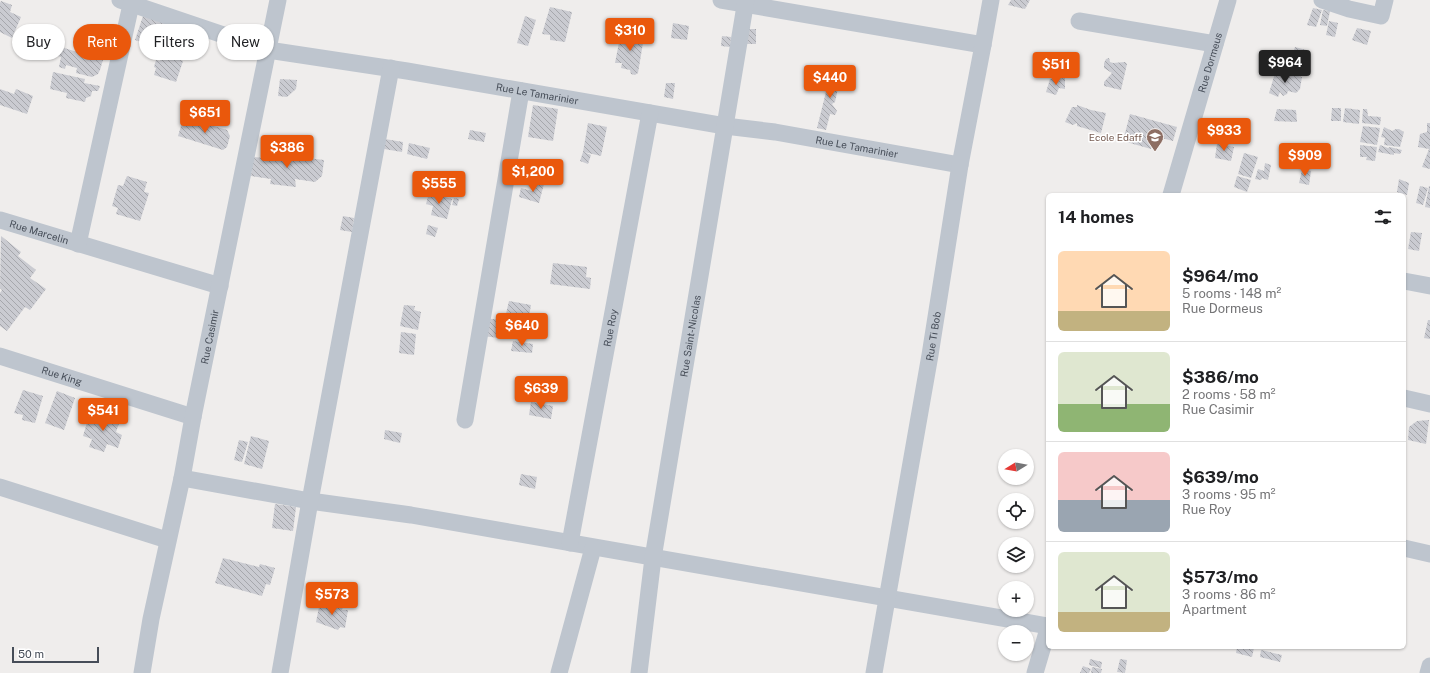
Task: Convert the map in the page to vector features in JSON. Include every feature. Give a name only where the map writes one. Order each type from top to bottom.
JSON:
[{"type":"street","name":"Rue Casimir","points":[[273,24],[278,0]]},
{"type":"street","points":[[721,0],[746,2],[983,45]]},
{"type":"street","name":"Rue Ti Bob","points":[[874,673],[928,363],[960,165],[991,0]]},
{"type":"street","name":"Rue Dormeus","points":[[1173,193],[1228,0]]},
{"type":"street","points":[[1322,0],[1381,16],[1385,0]]},
{"type":"street","name":"Rue Le Tamarinier","points":[[128,1],[217,32]]},
{"type":"street","points":[[78,244],[128,1]]},
{"type":"street","name":"Rue Saint-Nicolas","points":[[639,673],[653,558],[746,2]]},
{"type":"street","points":[[1079,21],[1215,44]]},
{"type":"street","name":"Rue Le Tamarinier","points":[[274,51],[391,68],[725,126],[775,132],[960,165]]},
{"type":"street","name":"Rue Casimir","points":[[142,673],[151,619],[167,540],[182,478],[193,417],[266,60]]},
{"type":"street","points":[[280,673],[310,501],[391,68]]},
{"type":"street","points":[[465,420],[521,90]]},
{"type":"street","name":"Rue Roy","points":[[570,543],[650,113]]},
{"type":"street","name":"Rue Marcelin","points":[[0,220],[220,286]]},
{"type":"street","points":[[1406,281],[1430,286]]},
{"type":"street","name":"Rue King","points":[[0,356],[193,417]]},
{"type":"street","points":[[1406,398],[1430,404]]},
{"type":"street","points":[[182,478],[310,501],[411,515],[1046,628]]},
{"type":"street","points":[[0,487],[167,540]]},
{"type":"street","points":[[559,673],[593,548]]},
{"type":"street","points":[[1406,548],[1430,554]]},
{"type":"street","points":[[1035,673],[1046,635]]},
{"type":"street","points":[[1428,673],[1430,666]]},
{"type":"building","points":[[1011,0],[1030,0],[1025,9],[1008,5]]},
{"type":"building","points":[[1,1],[12,5],[10,12],[21,17],[18,24],[12,24],[12,38],[0,32]]},
{"type":"building","points":[[550,7],[572,12],[565,42],[550,40],[550,35],[542,34]]},
{"type":"building","points":[[1313,8],[1322,10],[1316,27],[1307,25]]},
{"type":"building","points":[[1323,10],[1330,11],[1327,26],[1320,25]]},
{"type":"building","points":[[143,16],[166,24],[140,24]]},
{"type":"building","points":[[525,16],[536,20],[528,46],[517,43]]},
{"type":"building","points":[[1329,21],[1338,23],[1335,37],[1326,35]]},
{"type":"building","points":[[673,23],[689,26],[687,40],[671,38]]},
{"type":"building","points":[[139,28],[139,41],[135,40]]},
{"type":"building","points":[[1357,28],[1371,31],[1367,45],[1352,40]]},
{"type":"building","points":[[745,29],[756,29],[756,44],[745,44]]},
{"type":"building","points":[[621,32],[644,37],[638,73],[635,75],[631,74],[630,70],[621,68],[622,63],[615,63]]},
{"type":"building","points":[[722,36],[731,37],[730,47],[721,46]]},
{"type":"building","points":[[1295,47],[1310,51],[1308,60],[1299,58],[1297,64],[1290,62]]},
{"type":"building","points":[[65,48],[73,51],[73,60],[103,60],[98,74],[92,77],[76,73],[77,68],[66,65],[65,69],[59,67],[60,60],[65,60]]},
{"type":"building","points":[[1266,55],[1272,56],[1269,69],[1263,68]]},
{"type":"building","points":[[1109,58],[1110,62],[1113,63],[1125,62],[1127,64],[1121,90],[1104,86],[1104,82],[1112,73],[1104,68],[1106,59]]},
{"type":"building","points":[[156,60],[183,61],[176,82],[154,75]]},
{"type":"building","points":[[832,68],[842,70],[835,102],[832,104],[837,111],[835,115],[830,114],[826,130],[817,128]]},
{"type":"building","points":[[1276,70],[1302,77],[1300,89],[1296,93],[1288,91],[1287,94],[1283,96],[1280,92],[1278,97],[1269,93]]},
{"type":"building","points":[[53,72],[85,79],[84,83],[100,86],[98,91],[92,91],[91,96],[86,98],[85,102],[66,98],[67,93],[50,89]]},
{"type":"building","points":[[1065,78],[1065,89],[1059,88],[1056,95],[1046,92],[1050,79]]},
{"type":"building","points":[[280,79],[297,80],[296,89],[287,97],[278,96]]},
{"type":"building","points":[[666,83],[675,83],[673,99],[664,97]]},
{"type":"building","points":[[0,89],[14,94],[16,89],[33,96],[27,114],[0,105]]},
{"type":"building","points":[[533,105],[558,109],[553,141],[528,137]]},
{"type":"building","points":[[1077,105],[1106,113],[1101,133],[1077,126],[1077,123],[1073,125],[1065,122],[1072,107],[1077,107]]},
{"type":"building","points":[[1332,108],[1341,108],[1341,121],[1331,121]]},
{"type":"building","points":[[1345,108],[1360,110],[1359,124],[1343,122]]},
{"type":"building","points":[[1277,109],[1296,110],[1297,122],[1274,121]]},
{"type":"building","points":[[1363,109],[1367,109],[1368,116],[1381,117],[1380,125],[1362,123]]},
{"type":"building","points":[[1130,114],[1177,127],[1173,141],[1154,136],[1151,149],[1123,141]]},
{"type":"building","points":[[183,119],[200,124],[200,122],[227,130],[230,136],[227,147],[223,150],[178,136]]},
{"type":"building","points":[[588,123],[607,127],[601,156],[584,152],[591,155],[588,164],[580,161]]},
{"type":"building","points":[[1427,123],[1430,123],[1430,169],[1422,167],[1429,149],[1418,147],[1420,134],[1427,132]]},
{"type":"building","points":[[1363,126],[1380,128],[1377,145],[1360,142]]},
{"type":"building","points":[[1384,127],[1392,131],[1399,129],[1404,132],[1400,147],[1384,145],[1385,138],[1381,137]]},
{"type":"building","points":[[470,130],[486,133],[484,142],[468,139]]},
{"type":"building","points":[[385,139],[403,142],[402,152],[384,149]]},
{"type":"building","points":[[409,143],[430,148],[427,159],[407,154]]},
{"type":"building","points":[[1217,144],[1234,147],[1231,161],[1215,158]]},
{"type":"building","points":[[1360,145],[1377,147],[1375,161],[1366,160],[1367,157],[1360,157]]},
{"type":"building","points":[[1380,145],[1402,150],[1400,154],[1394,153],[1394,155],[1378,152]]},
{"type":"building","points":[[264,153],[324,160],[322,176],[315,182],[295,179],[296,187],[270,184],[271,179],[251,176],[253,157],[263,158]]},
{"type":"building","points":[[1244,153],[1258,157],[1251,178],[1238,174]]},
{"type":"building","points":[[1265,163],[1271,165],[1268,180],[1262,178],[1261,180],[1255,179],[1258,169],[1264,171]]},
{"type":"building","points":[[1302,170],[1311,171],[1309,185],[1299,183]]},
{"type":"building","points":[[127,176],[147,182],[144,192],[149,193],[140,221],[116,214],[118,208],[112,206],[118,185],[123,186]]},
{"type":"building","points":[[1237,176],[1251,180],[1247,192],[1234,187]]},
{"type":"building","points":[[1399,179],[1409,183],[1407,195],[1406,193],[1397,192]]},
{"type":"building","points":[[534,182],[544,184],[539,203],[519,197],[521,188],[532,191]]},
{"type":"building","points":[[1420,186],[1428,188],[1423,205],[1416,203]]},
{"type":"building","points":[[1430,186],[1430,208],[1425,207]]},
{"type":"building","points":[[429,193],[452,199],[447,219],[431,215],[433,206],[426,204]]},
{"type":"building","points":[[454,198],[459,199],[457,206],[452,205]]},
{"type":"building","points":[[343,216],[354,218],[352,232],[340,230]]},
{"type":"building","points":[[428,225],[438,228],[435,237],[426,234]]},
{"type":"building","points":[[1411,232],[1422,233],[1419,251],[1408,249]]},
{"type":"building","points":[[1,236],[21,252],[18,256],[36,270],[30,278],[46,289],[30,310],[25,307],[7,331],[0,326],[0,293],[2,290],[0,288]]},
{"type":"building","points":[[553,263],[587,267],[586,277],[591,278],[590,289],[550,284]]},
{"type":"building","points":[[509,301],[531,305],[528,322],[505,318]]},
{"type":"building","points":[[404,305],[415,306],[414,310],[421,312],[418,330],[400,326]]},
{"type":"building","points":[[484,318],[510,321],[508,339],[482,336]]},
{"type":"building","points":[[1428,320],[1430,320],[1430,339],[1424,338]]},
{"type":"building","points":[[401,332],[416,334],[414,355],[399,353]]},
{"type":"building","points":[[513,341],[533,344],[532,353],[511,351]]},
{"type":"building","points":[[23,390],[43,396],[35,423],[22,420],[23,415],[14,413]]},
{"type":"building","points":[[57,391],[75,398],[64,430],[45,423]]},
{"type":"building","points":[[531,402],[553,406],[551,419],[529,415]]},
{"type":"building","points":[[102,412],[121,418],[116,432],[122,435],[118,448],[107,444],[104,452],[89,447],[92,439],[83,436],[89,416],[100,420]]},
{"type":"building","points":[[1429,420],[1426,444],[1408,440],[1409,427],[1417,421]]},
{"type":"building","points":[[385,430],[402,433],[400,443],[384,439]]},
{"type":"building","points":[[251,436],[269,441],[262,469],[244,464]]},
{"type":"building","points":[[239,440],[248,442],[242,462],[234,460]]},
{"type":"building","points":[[521,474],[537,477],[535,489],[519,485]]},
{"type":"building","points":[[275,504],[296,507],[293,531],[272,528]]},
{"type":"building","points":[[223,558],[259,567],[260,564],[275,568],[270,585],[266,584],[262,596],[215,583]]},
{"type":"building","points":[[320,602],[343,607],[342,610],[348,610],[345,628],[340,627],[338,630],[316,622]]},
{"type":"building","points":[[1237,649],[1254,649],[1252,657],[1236,653]]},
{"type":"building","points":[[1261,650],[1282,655],[1280,662],[1260,657]]},
{"type":"building","points":[[1090,659],[1102,662],[1101,668],[1089,665]]},
{"type":"building","points":[[1120,659],[1127,660],[1125,673],[1117,672]]},
{"type":"building","points":[[1083,666],[1091,669],[1089,673],[1080,673]]},
{"type":"building","points":[[1092,667],[1102,669],[1101,673],[1091,673]]},
{"type":"place","name":"Ecole Edaff","points":[[1155,152]]}]
